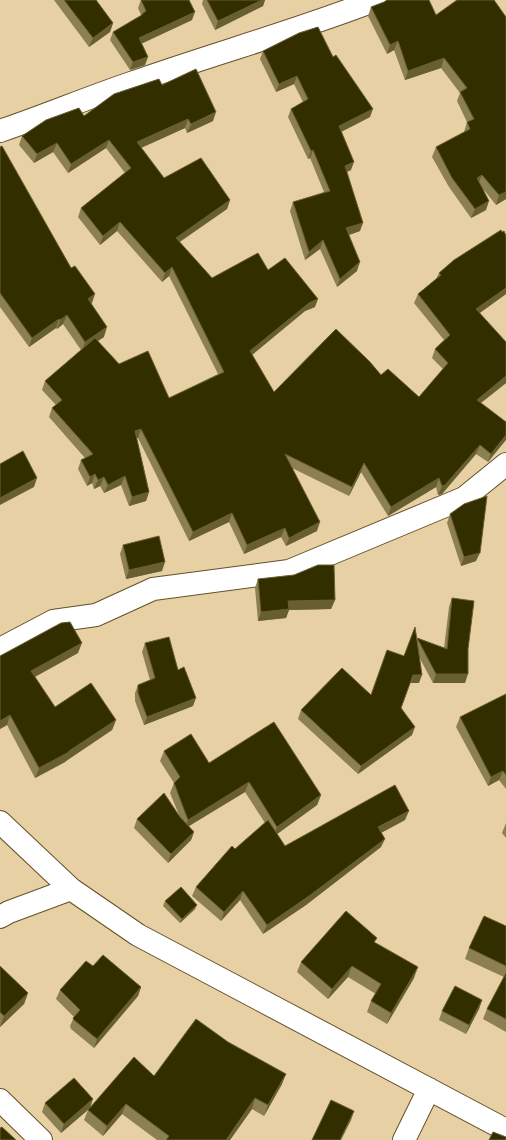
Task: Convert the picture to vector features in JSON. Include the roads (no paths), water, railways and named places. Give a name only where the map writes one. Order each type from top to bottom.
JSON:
[{"type":"street","points":[[0,131],[131,83],[324,20],[376,0]]},
{"type":"street","points":[[0,649],[53,622],[96,615],[153,589],[289,571],[464,498],[506,464]]},
{"type":"street","points":[[0,822],[71,890],[138,935],[506,1130]]},
{"type":"street","points":[[0,917],[71,890]]},
{"type":"street","points":[[404,1140],[429,1089]]},
{"type":"street","points":[[0,1100],[41,1140]]}]
